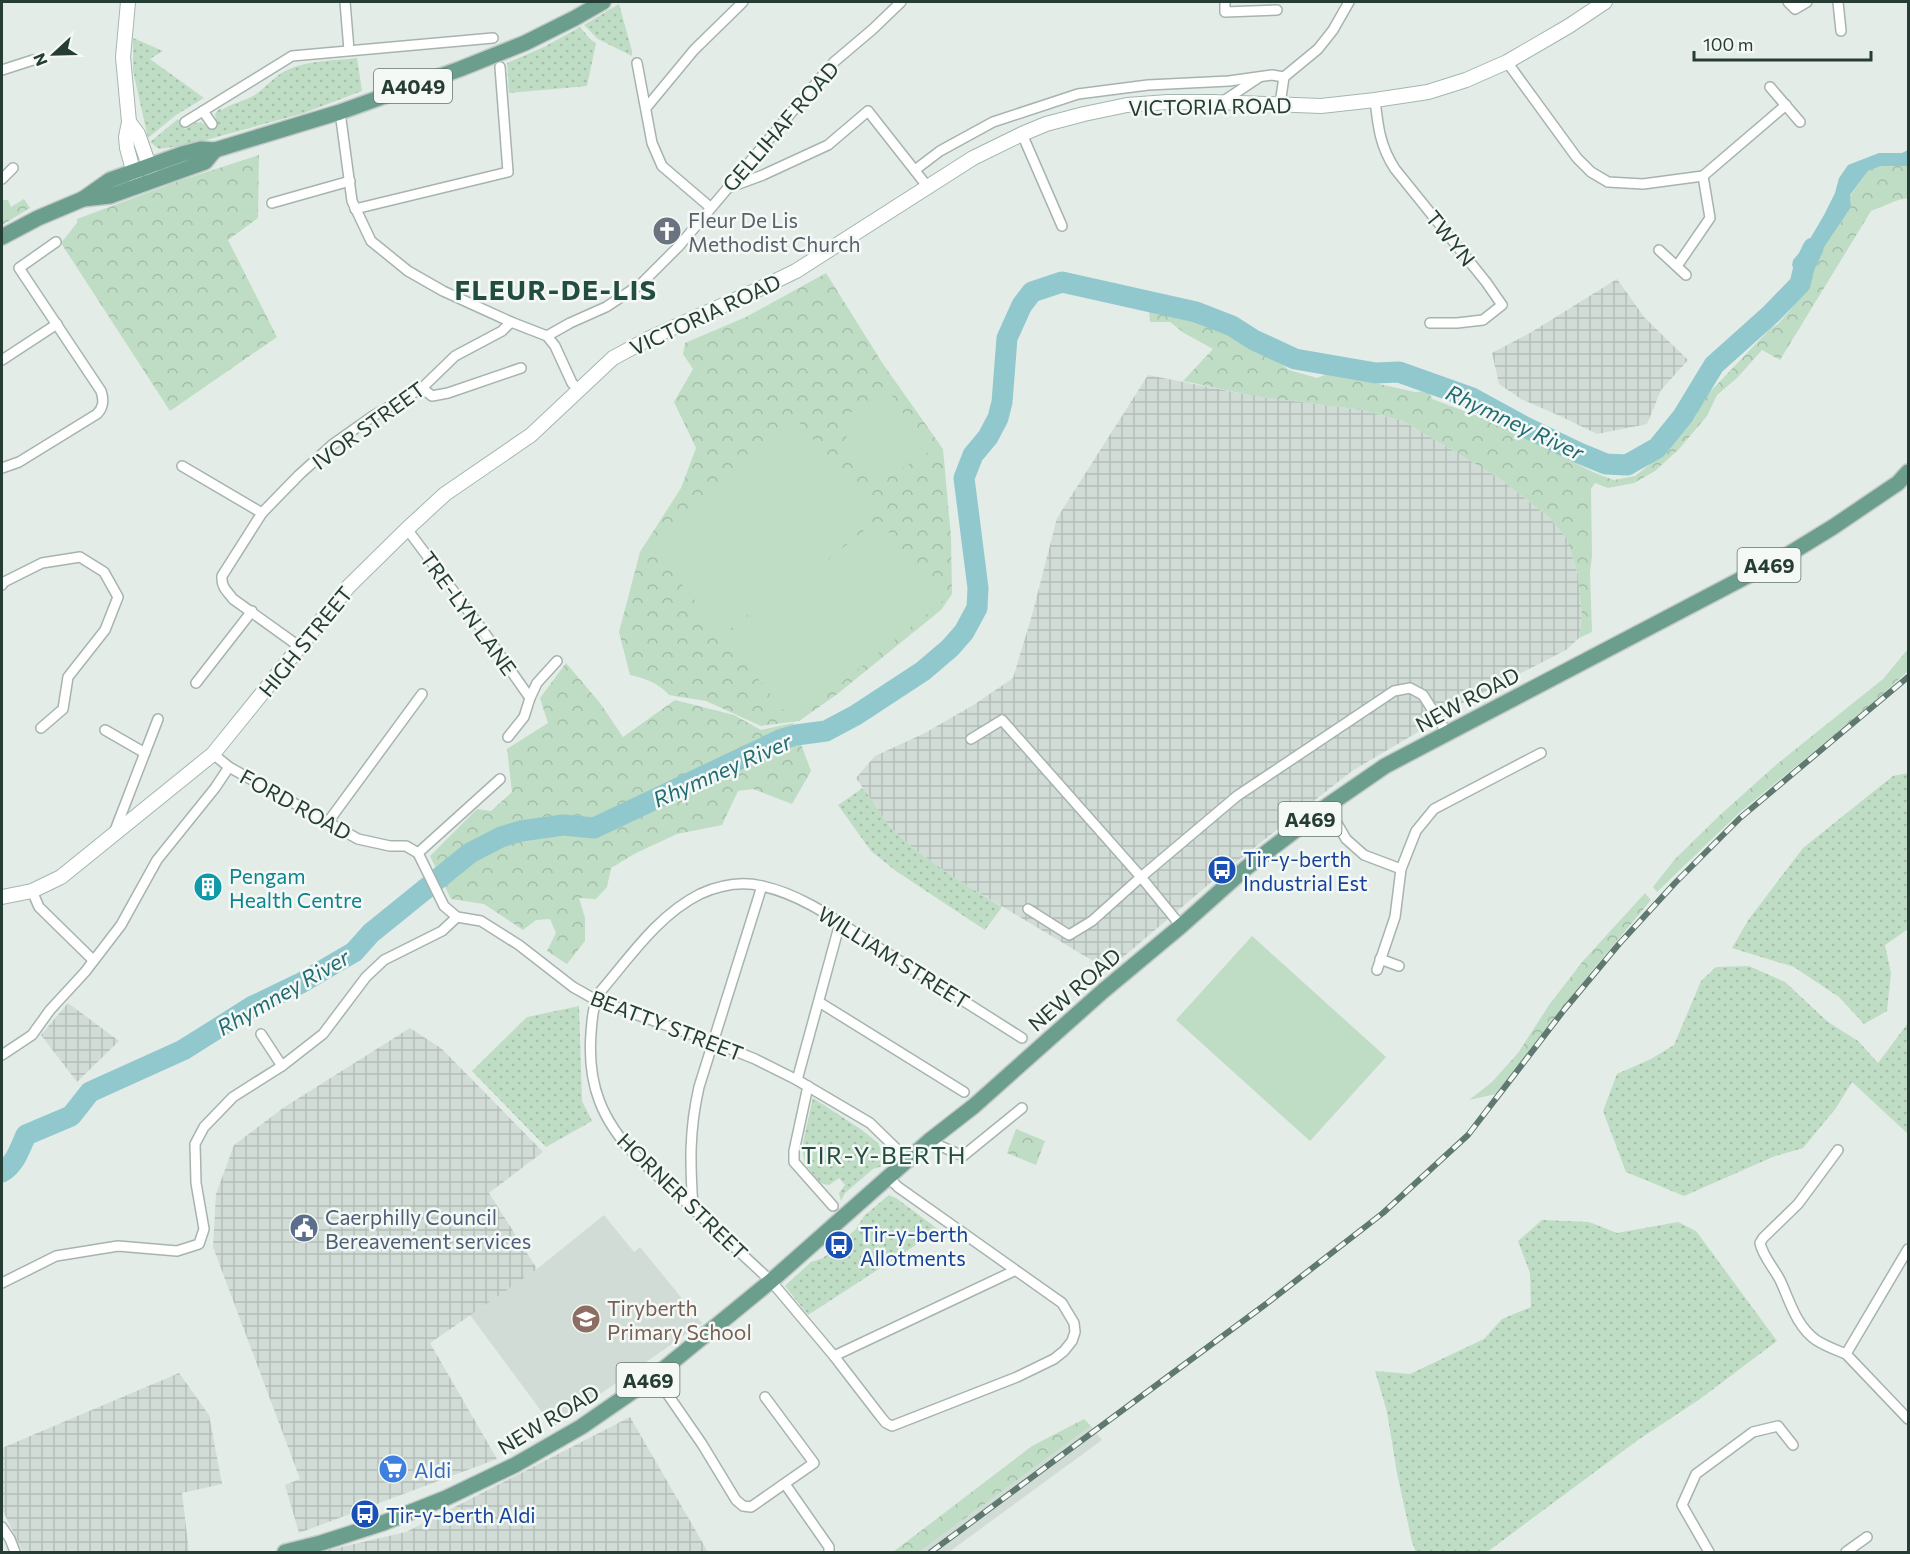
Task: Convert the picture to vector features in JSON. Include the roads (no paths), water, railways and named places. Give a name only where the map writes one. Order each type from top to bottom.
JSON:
[{"type":"main road","points":[[128,2],[123,57],[129,122],[126,137],[135,179]]},
{"type":"main road","name":"A4049","points":[[2,237],[38,218],[83,199],[110,196],[135,179],[151,173],[205,162],[215,150],[340,112],[460,69],[525,43],[603,2]]},
{"type":"main road","name":"VICTORIA ROAD","points":[[580,391],[614,358],[650,338],[796,271],[973,158],[1046,124],[1127,105],[1221,102],[1321,106],[1428,92],[1466,80],[1507,62],[1605,2]]},
{"type":"main road","points":[[129,122],[138,134],[151,173]]},
{"type":"main road","name":"HIGH STREET","points":[[2,897],[32,891],[61,877],[213,754],[348,587],[445,494],[531,435],[580,391]]},
{"type":"main road","name":"NEW ROAD","points":[[285,1552],[383,1523],[446,1498],[515,1465],[581,1427],[655,1376],[771,1281],[929,1141],[974,1106],[1246,868],[1327,806],[1384,766],[1790,554],[1898,483],[1908,472]]},
{"type":"street","points":[[345,2],[349,50]]},
{"type":"street","points":[[646,108],[694,50],[743,2]]},
{"type":"street","name":"GELLIHAF ROAD","points":[[547,336],[606,307],[640,284],[679,246],[834,62],[901,2]]},
{"type":"street","points":[[1225,2],[1225,12],[1277,10]]},
{"type":"street","points":[[1280,104],[1284,77],[1318,49],[1333,30],[1349,2]]},
{"type":"street","points":[[1788,2],[1795,9],[1807,2]]},
{"type":"street","points":[[1838,2],[1841,31]]},
{"type":"street","points":[[185,122],[292,56],[493,38]]},
{"type":"street","points":[[2,70],[33,60]]},
{"type":"street","points":[[1507,62],[1577,158],[1591,172],[1608,182],[1642,184],[1703,176],[1786,105]]},
{"type":"street","points":[[637,63],[652,143],[662,166],[710,207]]},
{"type":"street","points":[[355,209],[508,172],[500,67]]},
{"type":"street","points":[[915,170],[940,151],[993,122],[1078,94],[1148,85],[1189,84],[1272,75],[1284,77]]},
{"type":"street","points":[[1221,102],[1260,77]]},
{"type":"street","points":[[1770,87],[1800,122]]},
{"type":"street","name":"TWYN","points":[[1375,100],[1378,130],[1385,154],[1502,305],[1483,320],[1430,323]]},
{"type":"street","points":[[203,111],[212,124]]},
{"type":"street","points":[[728,188],[764,175],[828,145],[868,111],[927,186]]},
{"type":"street","points":[[340,112],[352,201],[371,241],[408,271],[443,291],[547,336],[555,346],[572,383],[580,391]]},
{"type":"street","points":[[1022,134],[1062,226]]},
{"type":"street","points":[[2,179],[13,168]]},
{"type":"street","points":[[1677,266],[1710,218],[1703,176]]},
{"type":"street","points":[[272,203],[350,181]]},
{"type":"street","points":[[2,468],[19,462],[97,414],[102,406],[103,396],[100,391],[19,268],[56,242]]},
{"type":"street","points":[[1659,250],[1686,274]]},
{"type":"street","name":"IVOR STREET","points":[[300,647],[233,599],[224,589],[222,582],[222,576],[262,513],[332,445],[373,416],[422,388],[455,356],[502,331],[511,322]]},
{"type":"street","points":[[2,360],[57,324]]},
{"type":"street","points":[[422,388],[432,396],[447,393],[521,368]]},
{"type":"street","points":[[182,466],[262,513]]},
{"type":"street","name":"TRE-LYN LANE","points":[[407,529],[530,698]]},
{"type":"street","points":[[2,585],[42,563],[80,557],[104,572],[118,597],[105,630],[68,677],[63,709],[41,728]]},
{"type":"street","points":[[196,683],[252,611]]},
{"type":"street","name":"TRE-LYN LANE","points":[[508,737],[524,717],[537,683],[557,661]]},
{"type":"street","points":[[1028,909],[1069,935],[1092,921],[1237,796],[1394,691],[1410,688],[1423,695],[1447,733]]},
{"type":"street","points":[[328,822],[422,694]]},
{"type":"street","points":[[113,836],[158,719]]},
{"type":"street","points":[[971,739],[1002,720],[1141,877],[1181,926]]},
{"type":"street","points":[[105,730],[145,753]]},
{"type":"street","points":[[1377,970],[1395,917],[1401,869],[1416,831],[1434,809],[1541,753]]},
{"type":"street","name":"FORD ROAD","points":[[213,754],[228,767],[358,839],[390,846],[406,846],[420,857]]},
{"type":"street","points":[[2,1055],[32,1035],[50,1010],[85,972],[121,925],[157,860],[215,789],[228,767]]},
{"type":"street","points":[[420,857],[500,779]]},
{"type":"street","points":[[1327,806],[1346,839],[1364,855],[1401,869]]},
{"type":"street","name":"BEATTY STREET","points":[[420,857],[444,906],[457,917],[481,921],[519,945],[573,987],[596,1000],[713,1042],[755,1059],[797,1080],[870,1123],[908,1160]]},
{"type":"street","name":"WILLIAM STREET","points":[[596,1000],[600,992],[637,949],[674,910],[702,893],[738,883],[762,886],[802,900],[1022,1038]]},
{"type":"street","points":[[693,1208],[691,1128],[699,1087],[762,886]]},
{"type":"street","points":[[32,891],[39,907],[93,960]]},
{"type":"street","points":[[2,1283],[56,1256],[117,1246],[177,1251],[199,1244],[204,1229],[196,1183],[195,1144],[204,1127],[233,1097],[282,1066],[323,1034],[366,976],[384,960],[442,931],[457,917]]},
{"type":"street","points":[[797,1080],[840,923]]},
{"type":"street","points":[[1380,959],[1399,966]]},
{"type":"street","name":"HORNER STREET","points":[[596,1000],[592,1020],[590,1058],[592,1076],[606,1118],[620,1140],[771,1281],[886,1423],[892,1426],[1017,1377],[1064,1352],[1072,1341],[1075,1332],[1074,1323],[1062,1304],[1014,1271]]},
{"type":"street","points":[[819,1002],[964,1092]]},
{"type":"street","points":[[261,1034],[282,1066]]},
{"type":"street","points":[[808,1086],[794,1151],[794,1162],[833,1206]]},
{"type":"street","points":[[929,1141],[963,1156],[1022,1108]]},
{"type":"street","points":[[1838,1150],[1798,1204],[1760,1244],[1761,1249],[1779,1279],[1793,1312],[1803,1326],[1815,1339],[1846,1354],[1908,1419]]},
{"type":"street","points":[[834,1356],[1014,1271],[888,1177]]},
{"type":"street","points":[[1846,1354],[1908,1249]]},
{"type":"street","points":[[655,1376],[742,1506],[751,1507],[814,1463],[765,1397]]},
{"type":"street","points":[[1709,1552],[1682,1505],[1696,1474],[1753,1432],[1778,1426],[1792,1445]]},
{"type":"street","points":[[785,1484],[829,1547],[829,1552]]},
{"type":"street","points":[[2,1527],[15,1552]]},
{"type":"street","points":[[1846,1552],[1867,1537]]},
{"type":"water","points":[[1908,150],[1908,166],[1881,166],[1868,171],[1850,195],[1851,207],[1817,258],[1810,278],[1792,266],[1793,260],[1807,244],[1824,215],[1835,193],[1839,178],[1848,165],[1879,153],[1902,153]]},
{"type":"waterway","name":"Rhymney River","points":[[2,1172],[14,1161],[26,1135],[71,1116],[90,1092],[183,1050],[253,1006],[301,983],[354,952],[371,933],[470,853],[501,837],[521,831],[563,825],[594,828],[782,739],[826,731],[856,715],[923,671],[950,648],[964,632],[977,608],[978,588],[964,478],[973,455],[988,437],[998,418],[1002,402],[1007,338],[1022,305],[1032,292],[1062,282],[1196,312],[1232,326],[1254,340],[1295,359],[1376,373],[1399,372],[1472,398],[1579,453],[1606,464],[1627,465],[1657,448],[1683,416],[1714,365],[1771,314],[1800,284],[1804,267],[1813,248]]},
{"type":"railway","points":[[931,1552],[1266,1304],[1383,1213],[1468,1135],[1564,1010],[1619,944],[1675,883],[1740,818],[1908,677]]},
{"type":"place","name":"Fleur De Lis Methodist Church","points":[[667,231]]},
{"type":"place","name":"Tir-y-berth Industrial Est","points":[[1222,870]]},
{"type":"place","name":"Pengam Health Centre","points":[[208,887]]},
{"type":"place","name":"Caerphilly Council Bereavement services","points":[[304,1228]]},
{"type":"place","name":"Tir-y-berth Allotments","points":[[839,1245]]},
{"type":"place","name":"Tiryberth Primary School","points":[[586,1319]]},
{"type":"place","name":"Aldi","points":[[393,1469]]},
{"type":"place","name":"Tir-y-berth Aldi","points":[[365,1514]]},
{"type":"district","name":"FLEUR-DE-LIS","points":[[556,289]]},
{"type":"district","name":"TIR-Y-BERTH","points":[[884,1154]]}]
